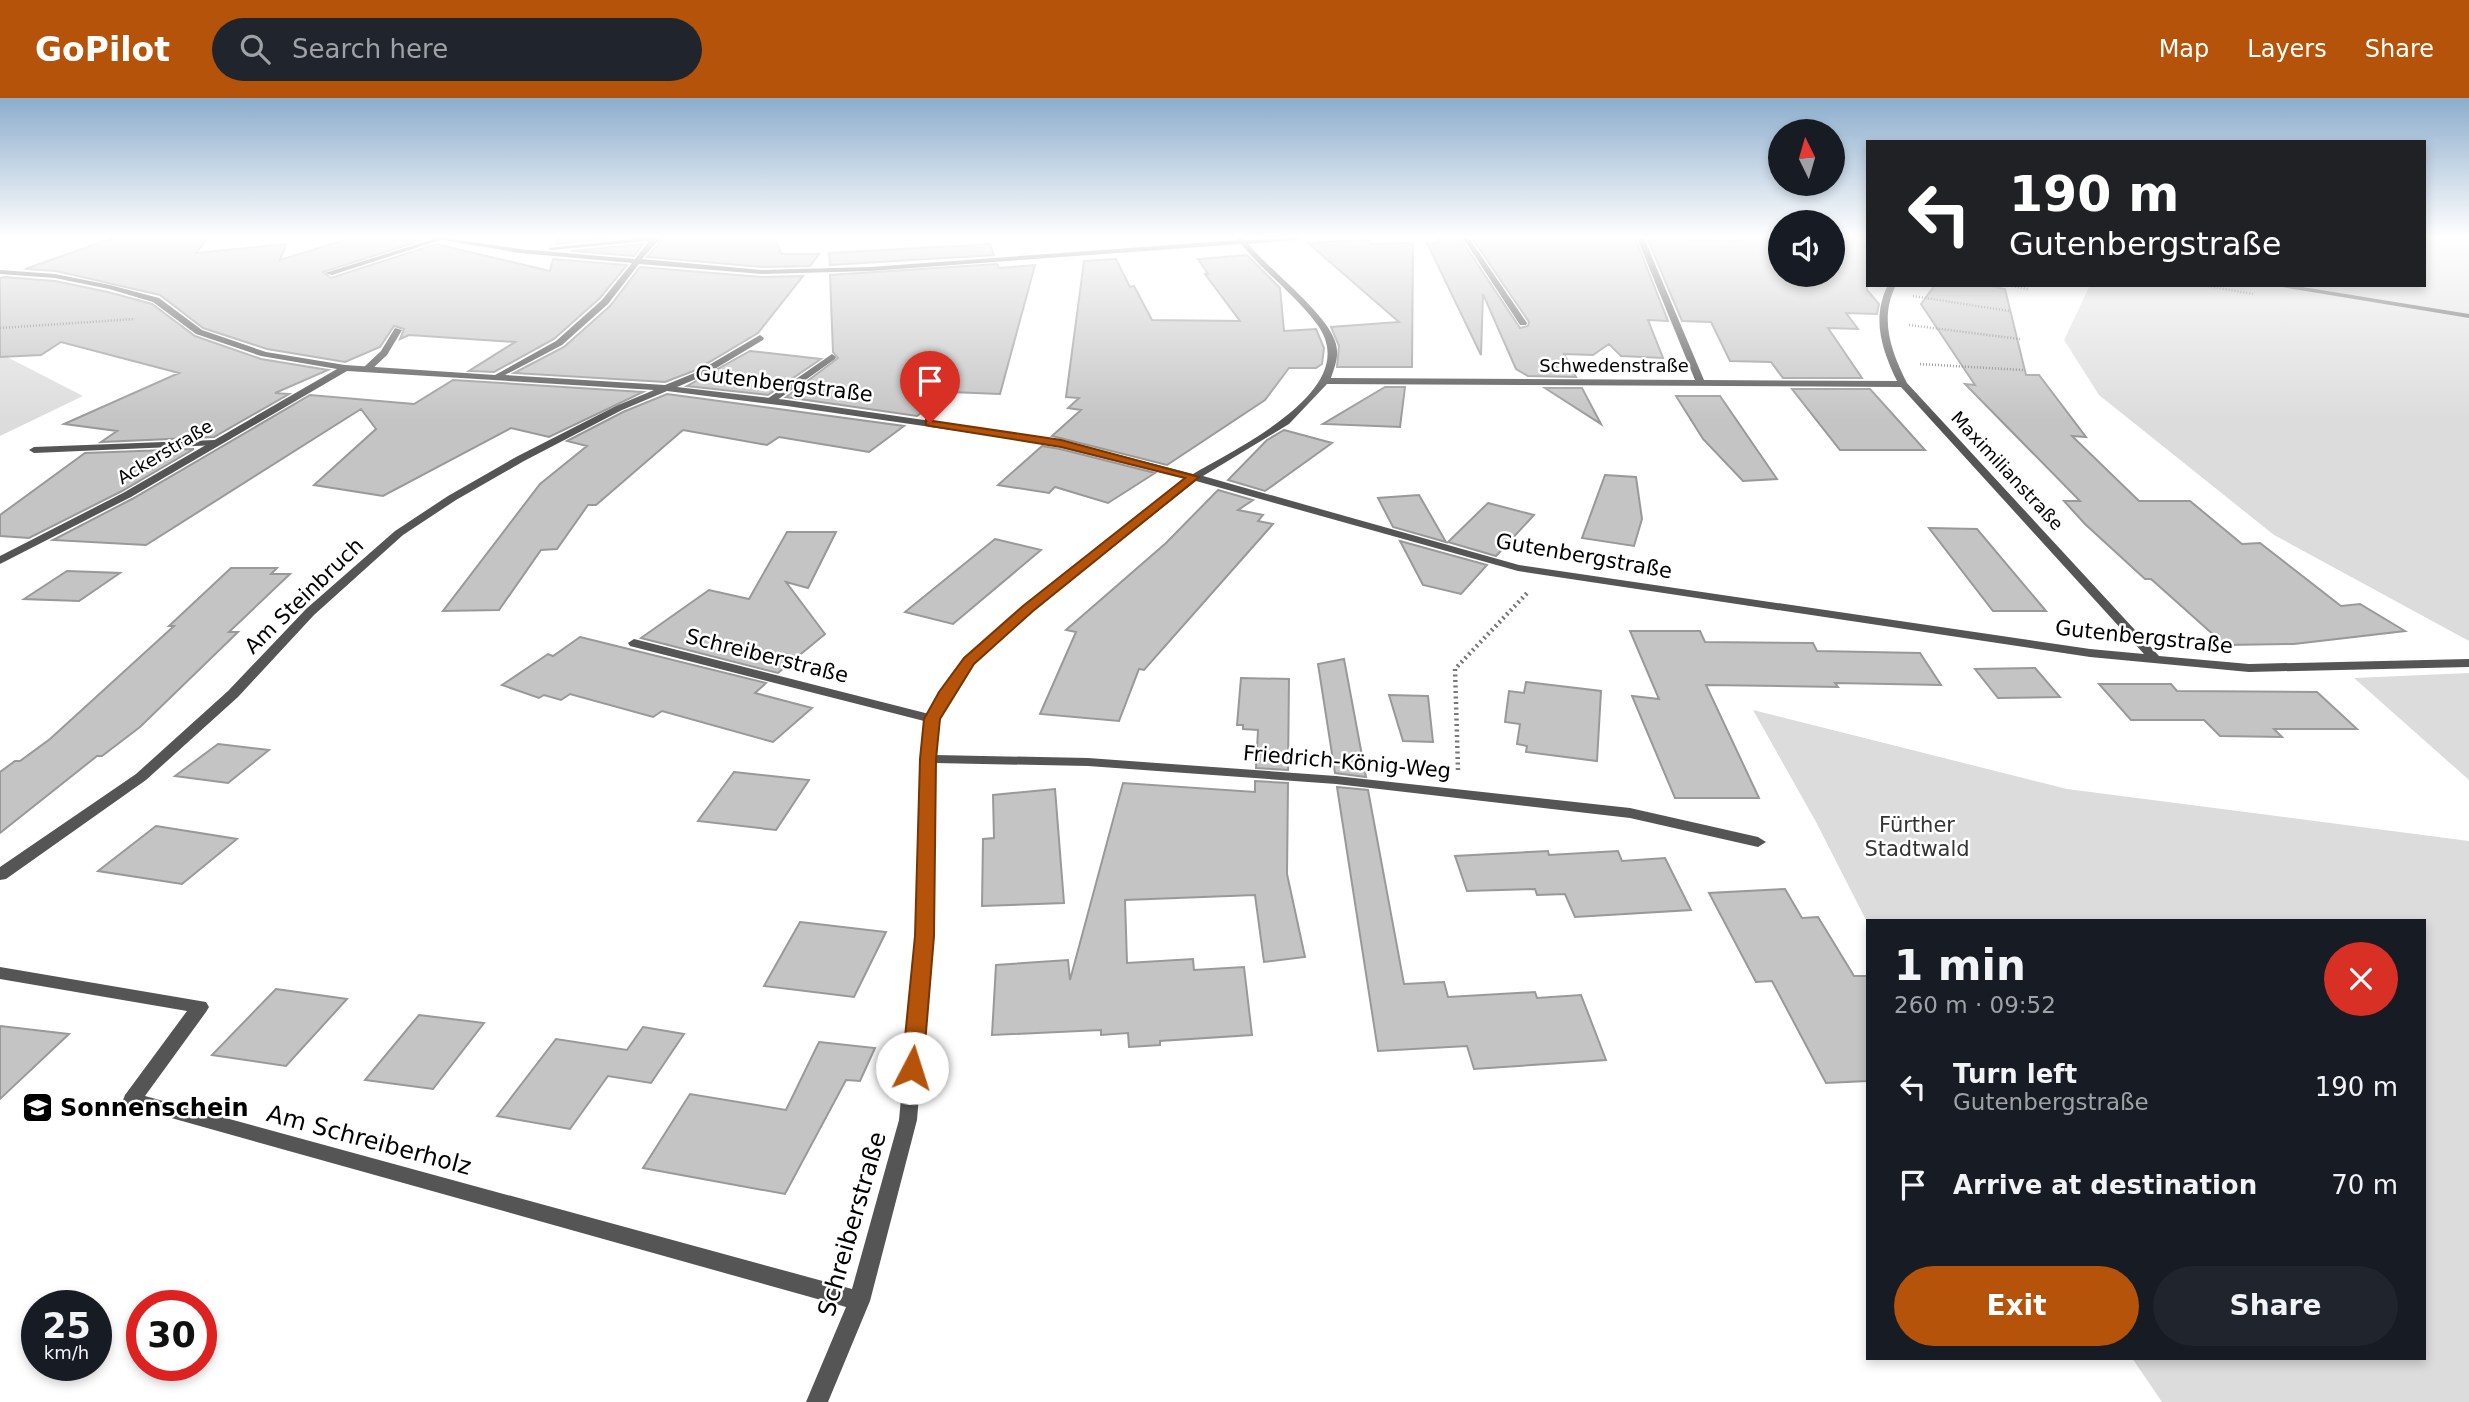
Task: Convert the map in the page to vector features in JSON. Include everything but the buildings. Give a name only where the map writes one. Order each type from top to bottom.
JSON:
[{"type":"street","name":"Gutenbergstraße","points":[[152,299],[199,332],[264,354],[345,368],[664,388],[1061,443],[1194,477],[1518,568],[1546,573],[2091,653],[2157,660],[2249,668],[2469,663]]},
{"type":"street","points":[[498,376],[559,343],[607,299]]},
{"type":"street","points":[[1298,299],[1320,322],[1331,342],[1333,361],[1325,381]]},
{"type":"street","points":[[1507,299],[1523,323]]},
{"type":"street","points":[[1666,299],[1700,382]]},
{"type":"street","name":"Maximilianstraße","points":[[1888,299],[1884,337],[1891,362],[1903,384],[2157,660]]},
{"type":"street","points":[[2361,299],[2469,316]]},
{"type":"street","points":[[367,369],[384,353],[398,330]]},
{"type":"street","name":"Gutenbergstraße","points":[[664,388],[700,374],[760,338]]},
{"type":"street","points":[[770,401],[832,357]]},
{"type":"street","name":"Ackerstraße","points":[[0,561],[127,495],[345,368]]},
{"type":"street","name":"Schwedenstraße","points":[[1325,381],[1903,384]]},
{"type":"street","name":"Schreiberstraße","points":[[817,1402],[859,1301],[908,1120],[924,936],[928,759],[932,719],[969,661],[1028,608],[1194,477],[1286,422],[1325,381]]},
{"type":"street","name":"Am Steinbruch","points":[[0,875],[141,777],[233,694],[310,612],[399,533],[452,498],[520,459],[664,388]]},
{"type":"street","points":[[33,450],[215,443]]},
{"type":"street","name":"Schreiberstraße","points":[[634,643],[932,719]]},
{"type":"street","name":"Friedrich-König-Weg","points":[[928,759],[1088,762],[1315,778],[1630,813],[1758,842]]},
{"type":"street","name":"Am Schreiberholz","points":[[0,974],[200,1007],[132,1100],[859,1301]]},
{"type":"path","points":[[1943,299],[2009,311]]},
{"type":"path","points":[[0,328],[177,318]]},
{"type":"path","points":[[1884,323],[2020,338]]},
{"type":"path","points":[[1891,362],[2023,370]]},
{"type":"path","points":[[1459,794],[1455,669],[1546,573]]},
{"type":"green space","points":[[2083,299],[2469,299],[2469,641],[2274,535],[2099,395],[2064,340]]},
{"type":"green space","points":[[7,357],[83,396],[0,436],[0,358]]},
{"type":"green space","points":[[2469,673],[2469,780],[2354,678]]},
{"type":"green space","name":"Fürther Stadtwald","points":[[1753,710],[2067,789],[2469,841],[2469,1402],[2162,1402],[2133,1360],[2426,1360],[2426,919],[1866,920],[1816,822]]},
{"type":"place","name":"Sonnenschein","points":[[37,1108]]},
{"type":"route","points":[[912,1068],[924,936],[928,759],[932,719],[969,661],[1028,608],[1194,477],[1061,443],[930,423]]}]
